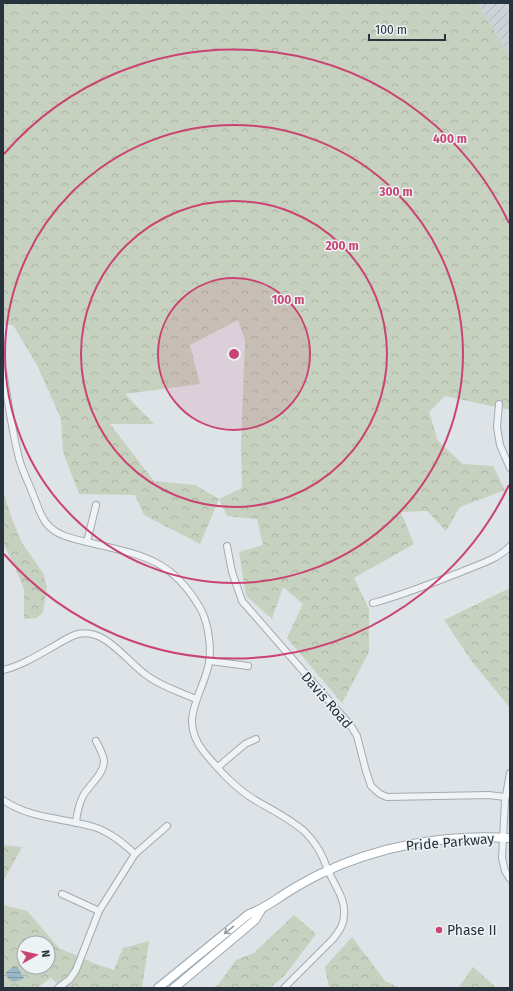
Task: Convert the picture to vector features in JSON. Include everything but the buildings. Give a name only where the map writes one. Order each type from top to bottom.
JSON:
[{"type":"main road","name":"Pride Parkway","points":[[158,988],[249,914],[261,910],[295,887],[328,870],[383,850],[417,843],[454,839],[507,838]]},
{"type":"main road","name":"Pride Parkway","points":[[174,988],[255,920],[261,910]]},
{"type":"street","points":[[3,371],[21,465],[39,511],[45,521],[63,536],[132,552],[148,558],[172,573],[182,583],[202,611],[210,651],[208,671],[196,699],[192,718],[194,733],[202,750],[227,778],[246,794],[306,832],[317,846],[344,904],[343,923],[334,939],[284,988]]},
{"type":"street","points":[[499,404],[498,427],[500,445],[510,468]]},
{"type":"street","points":[[87,542],[96,505]]},
{"type":"street","name":"Davis Road","points":[[227,546],[232,572],[242,601],[351,726],[357,736],[371,786],[380,794],[387,797],[482,795],[505,797]]},
{"type":"street","points":[[373,603],[432,583],[477,565],[500,554],[510,546]]},
{"type":"street","points":[[3,670],[20,664],[71,637],[93,634],[108,642],[147,676],[158,683],[196,699]]},
{"type":"street","points":[[210,661],[248,666]]},
{"type":"street","points":[[218,767],[245,744],[256,739]]},
{"type":"street","points":[[76,822],[79,805],[83,796],[102,769],[104,760],[96,741]]},
{"type":"street","points":[[510,773],[505,797],[507,838],[503,865],[510,879]]},
{"type":"street","points":[[3,800],[15,808],[25,812],[95,827],[118,839],[135,854]]},
{"type":"street","points":[[58,988],[70,978],[76,970],[99,911],[135,854],[167,826]]},
{"type":"street","points":[[62,894],[99,911]]},
{"type":"shaded area","points":[[477,3],[510,3],[510,55]]},
{"type":"green space","points":[[3,3],[477,3],[510,55],[510,410],[445,396],[429,412],[438,441],[463,464],[493,466],[505,490],[460,507],[446,531],[427,511],[401,512],[414,544],[354,578],[369,609],[369,652],[342,703],[287,638],[303,604],[283,587],[272,619],[246,596],[239,552],[263,545],[257,519],[227,516],[219,499],[200,544],[144,515],[135,495],[79,494],[63,452],[61,419],[37,365],[13,325],[3,325]],"holes":[[[238,320],[245,340],[241,447],[242,488],[219,499],[195,485],[154,481],[110,424],[154,424],[125,394],[200,384],[190,345]]]},
{"type":"green space","points":[[3,490],[12,519],[22,543],[43,573],[47,587],[43,613],[36,618],[24,619],[24,589],[3,543]]},
{"type":"green space","points":[[510,588],[510,708],[473,663],[444,620]]},
{"type":"green space","points":[[3,845],[22,847],[3,882]]},
{"type":"green space","points":[[3,905],[27,911],[48,935],[16,935],[16,975],[56,975],[56,945],[59,948],[114,970],[123,948],[149,941],[142,988],[62,988],[51,978],[37,988],[3,988]]},
{"type":"green space","points":[[294,915],[316,934],[285,975],[270,988],[211,988],[218,985],[236,960],[254,953]]},
{"type":"green space","points":[[352,937],[385,981],[400,988],[329,988],[325,967]]},
{"type":"green space","points":[[473,967],[497,988],[458,988]]},
{"type":"water","points":[[13,967],[16,968],[16,975],[22,975],[24,978],[18,981],[12,981],[8,979],[6,972]]},
{"type":"place","name":"Phase II","points":[[439,930]]}]
